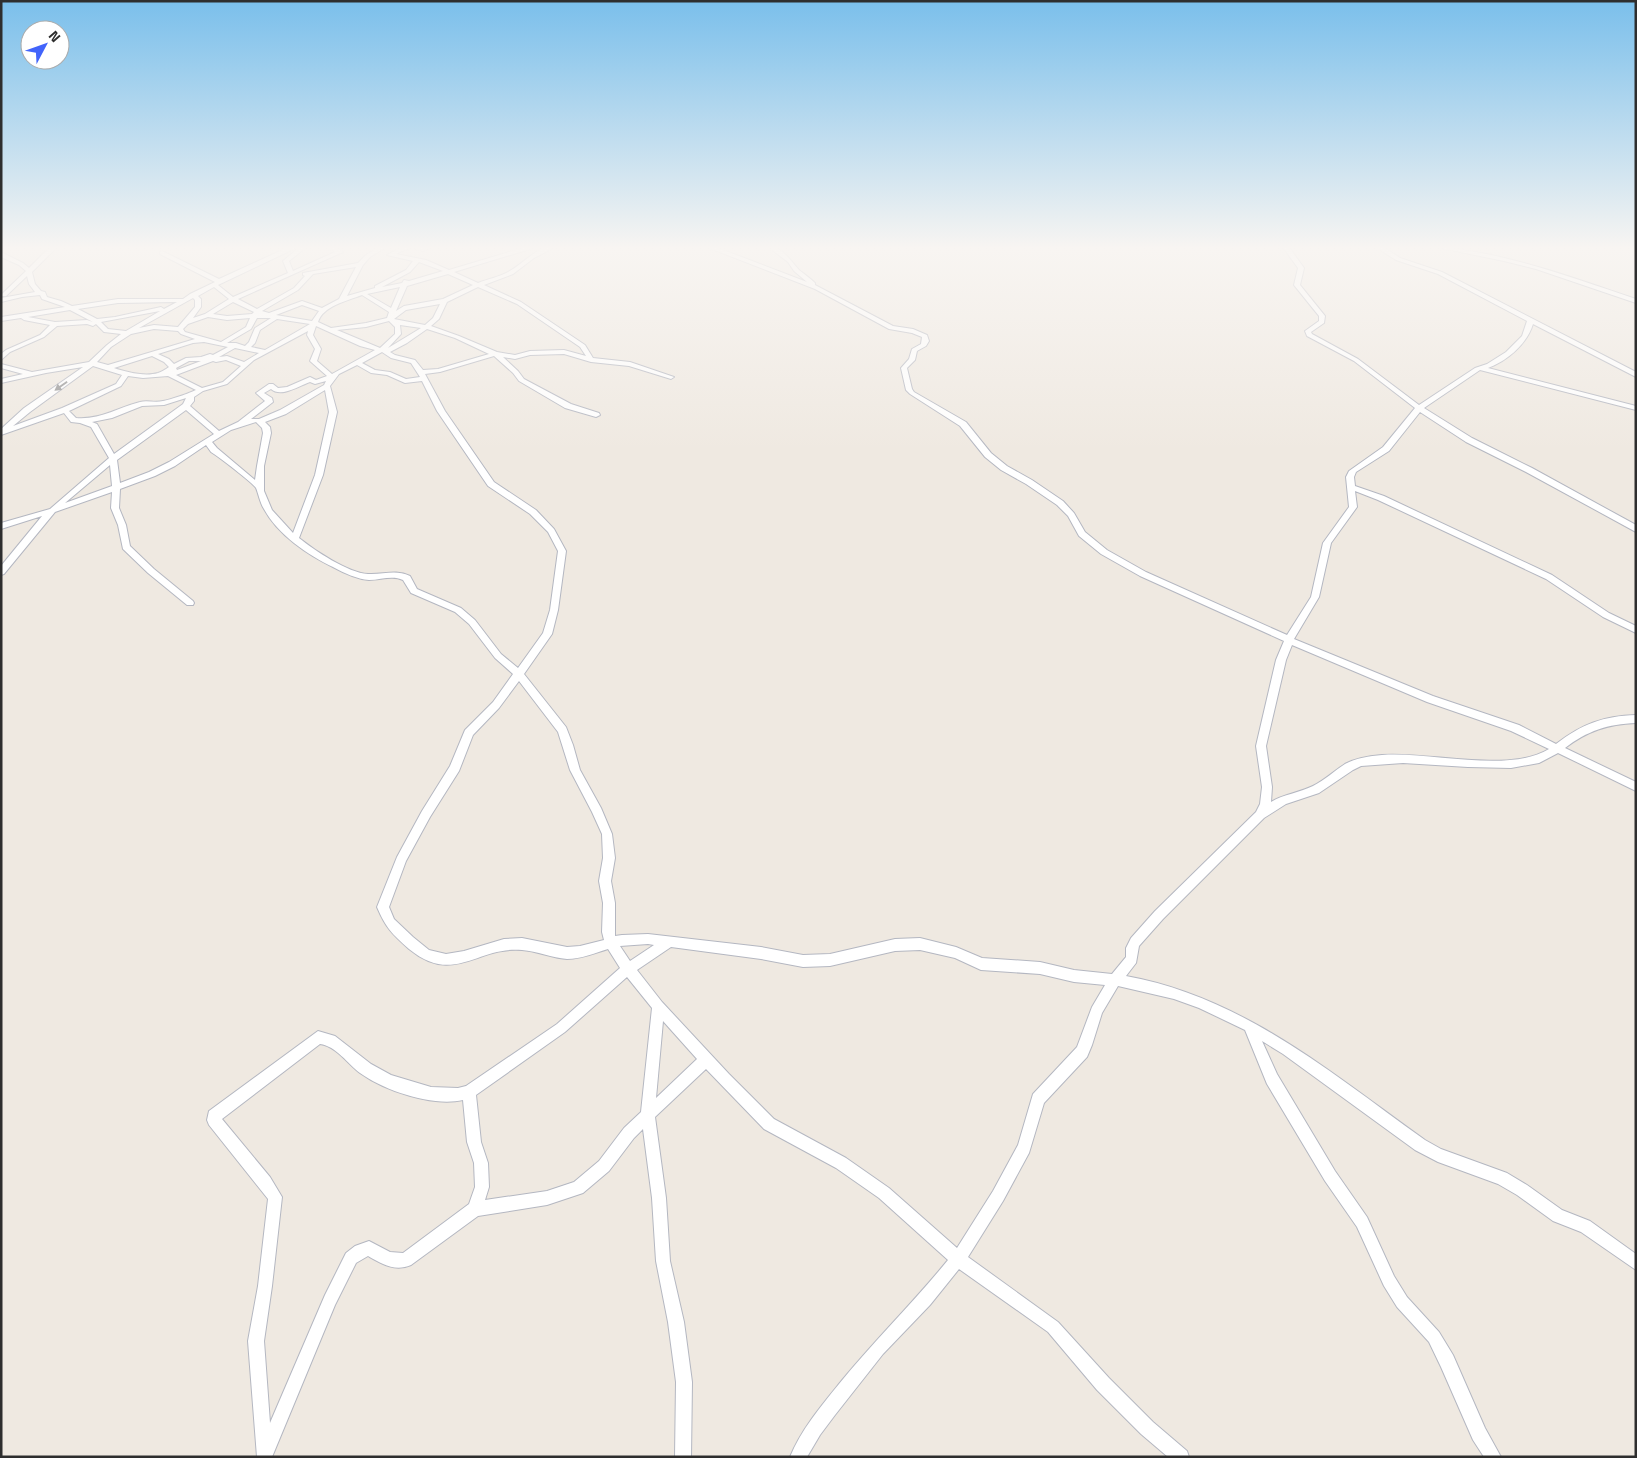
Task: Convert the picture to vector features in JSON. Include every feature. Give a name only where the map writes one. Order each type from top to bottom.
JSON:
[{"type":"street","points":[[1,319],[33,314]]},
{"type":"street","points":[[80,314],[97,323],[106,331],[126,333],[154,327],[182,331],[210,342]]},
{"type":"street","points":[[18,316],[55,324],[97,323],[137,314]]},
{"type":"street","points":[[1,433],[27,410],[91,364],[109,346],[126,333],[158,314]]},
{"type":"street","points":[[193,314],[182,331],[184,340],[180,351],[188,359],[202,359],[218,352],[223,342],[249,328],[256,314]]},
{"type":"street","points":[[239,314],[255,334]]},
{"type":"street","points":[[186,323],[207,315],[227,318],[253,314]]},
{"type":"street","points":[[263,314],[315,323],[360,343],[382,349],[393,357],[412,361]]},
{"type":"street","points":[[247,348],[252,343],[257,329],[277,314]]},
{"type":"street","points":[[320,314],[316,318],[310,335],[318,344],[313,361],[332,377]]},
{"type":"street","points":[[388,314],[398,328],[397,342],[422,376],[441,411],[491,484],[533,512],[551,531],[562,552],[560,583],[546,634],[496,705],[469,733],[455,768],[426,814],[401,860],[383,907],[390,923],[426,955],[446,960],[464,957],[504,945],[522,944],[567,953],[580,952],[622,940],[648,939],[686,942],[803,961],[830,960],[895,945],[920,944],[956,953],[981,964],[1040,968],[1074,976],[1116,980],[1174,993],[1202,1003],[1249,1026],[1288,1049],[1438,1155],[1508,1182],[1558,1216],[1584,1226],[1597,1234],[1636,1262]]},
{"type":"street","points":[[392,318],[394,314]]},
{"type":"street","points":[[327,328],[351,328],[392,318],[397,314]]},
{"type":"street","points":[[1,526],[51,512],[159,470],[218,434],[239,424],[269,402],[260,393],[266,387],[271,385],[276,390],[285,390],[308,380],[315,382],[332,377],[351,365],[359,364],[370,355],[427,327],[438,314]]},
{"type":"street","points":[[536,314],[584,346],[591,360]]},
{"type":"street","points":[[866,314],[892,328],[913,331],[925,336],[926,341],[914,350],[912,360],[904,370],[909,390],[963,424],[993,459],[1060,503],[1082,534],[1104,552],[1144,574],[1289,640],[1430,699],[1514,728],[1636,787]]},
{"type":"street","points":[[1320,314],[1322,322],[1308,333],[1356,360],[1420,408],[1477,445],[1529,470],[1636,529]]},
{"type":"street","points":[[1519,314],[1636,375]]},
{"type":"street","points":[[392,318],[457,336],[495,354],[516,372],[521,380],[568,406],[596,415]]},
{"type":"street","points":[[1483,369],[1505,355],[1524,338],[1531,320]]},
{"type":"street","points":[[82,421],[110,417],[141,404],[161,403],[183,395],[190,396],[201,390],[225,383],[245,365],[298,335],[315,323]]},
{"type":"street","points":[[2,356],[42,336],[55,324]]},
{"type":"street","points":[[106,331],[109,346]]},
{"type":"street","points":[[109,367],[182,346],[193,341],[223,342],[266,352]]},
{"type":"street","points":[[208,362],[236,345]]},
{"type":"street","points":[[359,364],[373,372],[388,373],[406,381],[495,354],[515,357],[530,353],[564,352],[591,360],[630,364],[671,377]]},
{"type":"street","points":[[153,354],[168,361],[175,372],[201,390]]},
{"type":"street","points":[[1,381],[91,364],[109,367],[126,374],[157,376],[227,358],[245,365]]},
{"type":"street","points":[[175,372],[188,359]]},
{"type":"street","points":[[1,366],[32,374]]},
{"type":"street","points":[[1260,814],[1265,804],[1267,788],[1261,746],[1282,660],[1289,640],[1315,597],[1327,543],[1353,507],[1350,477],[1353,471],[1386,449],[1420,408],[1477,369],[1636,408]]},
{"type":"street","points":[[1,433],[65,410],[119,385],[126,374]]},
{"type":"street","points":[[239,424],[260,421],[292,408],[327,386],[332,377]]},
{"type":"street","points":[[295,537],[320,475],[333,412],[327,386]]},
{"type":"street","points":[[1,572],[51,512],[91,475],[186,406],[190,401],[190,396]]},
{"type":"street","points":[[186,406],[218,434]]},
{"type":"street","points":[[65,410],[69,417],[94,426],[113,459],[116,486],[115,508],[122,525],[126,547],[151,571],[190,603]]},
{"type":"street","points":[[260,421],[266,427],[267,433],[260,476],[261,497],[274,518],[301,545],[322,559],[363,576],[375,578],[392,573],[402,575],[407,578],[408,584],[414,591],[453,608],[465,616],[472,622],[498,656],[518,673],[562,730],[575,770],[607,834],[609,858],[605,881],[609,903],[608,932],[611,943],[628,970],[658,1006],[769,1124],[841,1163],[884,1193],[958,1259],[1053,1327],[1103,1384],[1147,1428],[1181,1457]]},
{"type":"street","points":[[207,441],[225,460],[261,488]]},
{"type":"street","points":[[1351,487],[1381,498],[1549,577],[1606,615],[1636,630]]},
{"type":"street","points":[[798,1457],[814,1429],[878,1349],[925,1300],[958,1259],[998,1196],[1024,1148],[1038,1099],[1082,1052],[1086,1045],[1096,1010],[1132,959],[1132,948],[1144,931],[1260,814],[1287,799],[1318,789],[1346,768],[1360,762],[1450,760],[1482,765],[1503,765],[1533,760],[1557,749],[1587,728],[1624,719],[1636,719]]},
{"type":"street","points":[[264,1455],[256,1341],[265,1286],[275,1196],[214,1120],[214,1116],[318,1037],[323,1037],[344,1051],[366,1070],[411,1089],[446,1096],[460,1096],[469,1092],[561,1028],[628,970],[669,942]]},
{"type":"street","points":[[658,1006],[648,1114],[659,1198],[663,1261],[676,1322],[684,1382],[683,1457]]},
{"type":"street","points":[[1249,1026],[1272,1079],[1330,1176],[1362,1222],[1389,1281],[1402,1302],[1434,1337],[1447,1361],[1479,1434],[1493,1457]]},
{"type":"street","points":[[264,1455],[330,1300],[351,1258],[360,1251],[369,1248],[382,1257],[394,1262],[406,1260],[475,1209],[547,1198],[578,1188],[604,1166],[629,1133],[648,1114],[707,1059]]},
{"type":"street","points":[[469,1092],[474,1142],[481,1163],[482,1187],[475,1209]]}]
